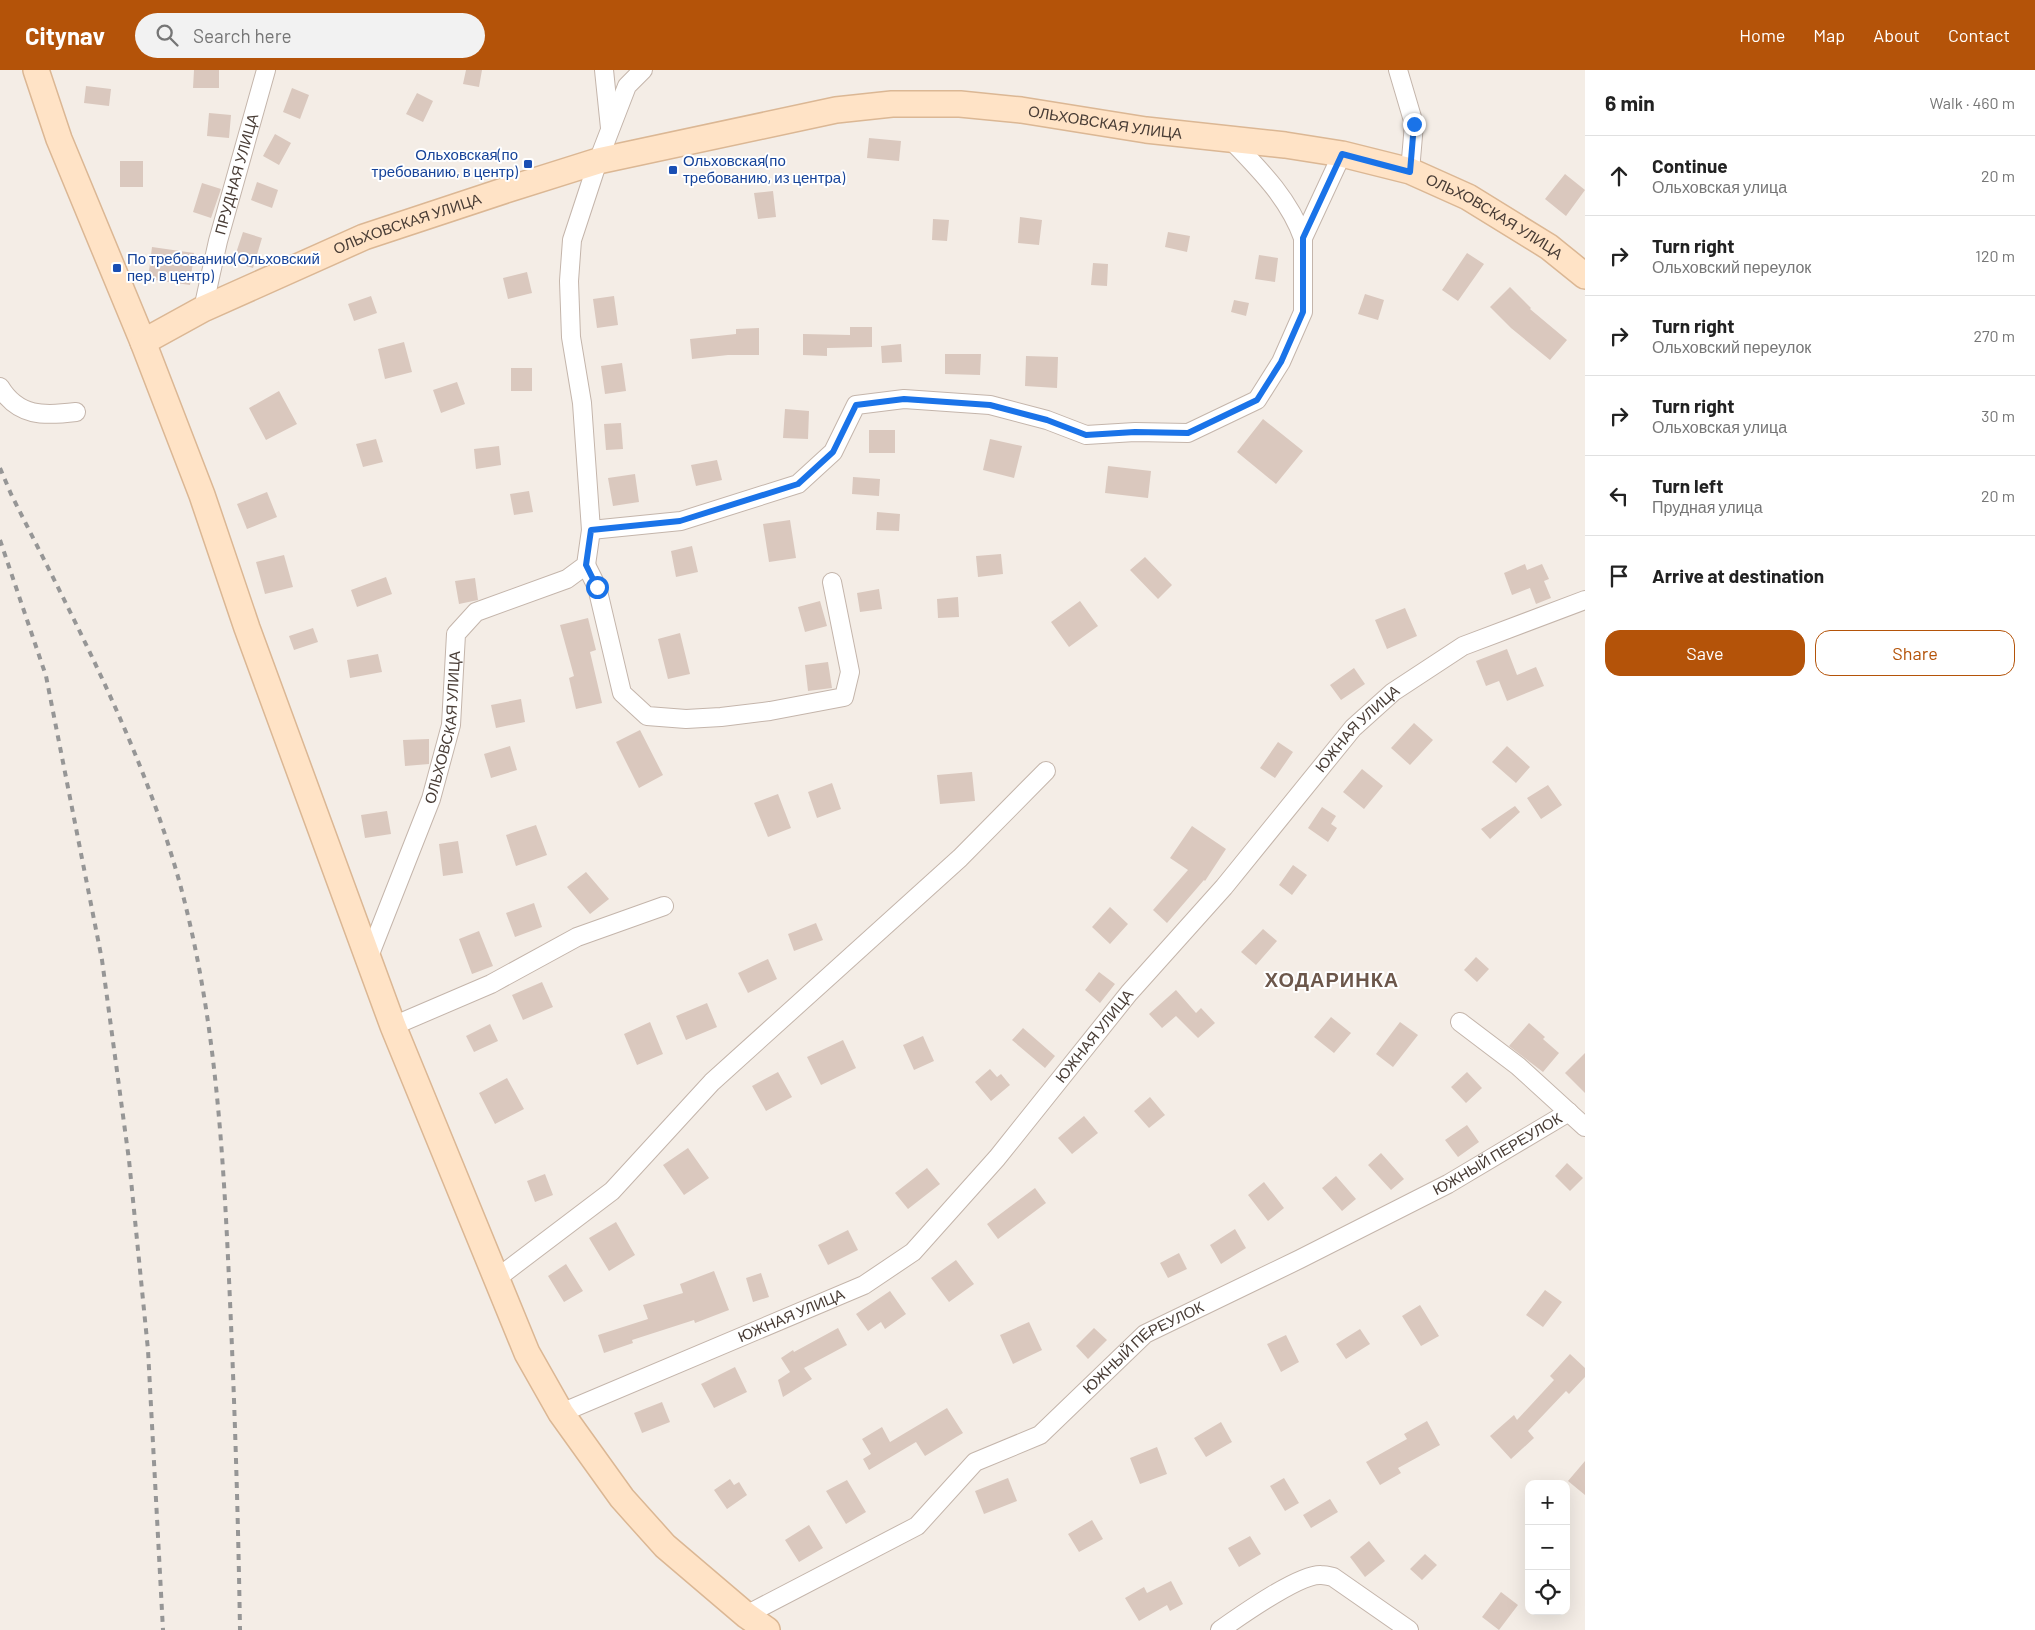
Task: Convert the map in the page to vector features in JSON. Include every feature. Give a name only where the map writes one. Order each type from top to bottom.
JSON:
[{"type":"street","points":[[36,70],[59,139],[143,342],[202,495],[250,637],[368,959],[527,1353],[560,1413],[622,1498],[659,1539],[746,1616],[767,1630]]},
{"type":"street","name":"ПРУДНАЯ УЛИЦА","points":[[203,309],[218,240],[266,70]]},
{"type":"street","points":[[604,70],[610,129]]},
{"type":"street","points":[[643,70],[627,86],[598,161],[572,240],[569,281],[571,337],[582,403],[591,530],[586,565],[597,587],[622,693],[647,716],[686,720],[770,711],[844,697],[850,672],[832,582]]},
{"type":"street","points":[[1398,70],[1414,124],[1410,172]]},
{"type":"street","name":"ОЛЬХОВСКАЯ УЛИЦА","points":[[143,342],[203,309],[364,238],[598,161],[827,112],[892,104],[960,104],[1021,110],[1146,130],[1232,141],[1285,145],[1342,154],[1410,172],[1468,197],[1549,247],[1585,276]]},
{"type":"street","points":[[591,530],[680,521],[798,484],[833,452],[856,405],[904,399],[990,405],[1047,420],[1086,435],[1135,432],[1188,433],[1257,400],[1281,362],[1303,312],[1303,238],[1296,219],[1271,181],[1232,141]]},
{"type":"street","points":[[1303,238],[1342,154]]},
{"type":"street","points":[[0,387],[9,401],[20,408],[36,414],[53,415],[76,412]]},
{"type":"street","name":"ОЛЬХОВСКАЯ УЛИЦА","points":[[368,959],[431,799],[451,725],[456,634],[476,612],[567,579],[586,565]]},
{"type":"street","name":"ЮЖНАЯ УЛИЦА","points":[[560,1413],[864,1285],[912,1252],[998,1158],[1129,993],[1224,887],[1353,728],[1393,692],[1463,646],[1585,600]]},
{"type":"street","points":[[496,1279],[612,1191],[712,1082],[960,858],[1046,771]]},
{"type":"street","points":[[394,1026],[491,984],[577,937],[664,906]]},
{"type":"street","points":[[1460,1022],[1518,1066],[1585,1127]]},
{"type":"street","name":"ЮЖНЫЙ ПЕРЕУЛОК","points":[[746,1616],[917,1526],[975,1462],[1040,1435],[1144,1334],[1300,1260],[1448,1184],[1569,1112]]},
{"type":"street","points":[[1220,1630],[1265,1599],[1311,1576],[1321,1575],[1333,1577],[1409,1630]]},
{"type":"building","points":[[194,70],[219,70],[219,88],[193,88]]},
{"type":"building","points":[[466,70],[482,70],[479,87],[463,84]]},
{"type":"building","points":[[86,86],[111,89],[109,106],[84,103]]},
{"type":"building","points":[[292,88],[309,95],[300,119],[283,112]]},
{"type":"building","points":[[417,93],[433,101],[423,122],[406,114]]},
{"type":"building","points":[[209,113],[231,115],[229,138],[207,136]]},
{"type":"building","points":[[275,134],[291,143],[279,165],[263,156]]},
{"type":"building","points":[[869,138],[901,141],[899,161],[867,158]]},
{"type":"building","points":[[120,161],[143,161],[143,187],[120,187]]},
{"type":"building","points":[[1565,174],[1585,190],[1566,216],[1545,199]]},
{"type":"building","points":[[257,182],[278,190],[272,208],[251,200]]},
{"type":"building","points":[[202,183],[221,189],[211,218],[193,212]]},
{"type":"building","points":[[773,191],[776,217],[758,219],[754,193]]},
{"type":"building","points":[[1020,217],[1042,220],[1039,245],[1018,243]]},
{"type":"building","points":[[933,219],[949,220],[947,241],[932,240]]},
{"type":"building","points":[[243,232],[262,238],[253,268],[233,262]]},
{"type":"building","points":[[1168,232],[1190,236],[1187,252],[1165,247]]},
{"type":"building","points":[[152,247],[194,253],[190,285],[148,279]]},
{"type":"building","points":[[1467,253],[1484,264],[1458,301],[1442,290]]},
{"type":"building","points":[[1259,255],[1278,258],[1275,282],[1255,279]]},
{"type":"building","points":[[1093,263],[1108,264],[1107,286],[1091,285]]},
{"type":"building","points":[[527,272],[532,293],[508,299],[503,278]]},
{"type":"building","points":[[1510,287],[1530,309],[1567,340],[1550,360],[1511,328],[1490,307]]},
{"type":"building","points":[[1365,294],[1384,300],[1378,320],[1358,314]]},
{"type":"building","points":[[371,296],[377,313],[354,321],[348,304]]},
{"type":"building","points":[[614,296],[618,325],[597,328],[593,299]]},
{"type":"building","points":[[1234,300],[1249,303],[1246,316],[1231,312]]},
{"type":"building","points":[[850,327],[872,327],[872,347],[827,348],[827,356],[803,355],[803,334],[850,335]]},
{"type":"building","points":[[759,328],[759,355],[728,355],[692,359],[690,339],[736,334],[736,329]]},
{"type":"building","points":[[404,342],[412,372],[385,379],[378,349]]},
{"type":"building","points":[[901,344],[902,362],[882,363],[881,346]]},
{"type":"building","points":[[945,354],[981,354],[980,375],[945,374]]},
{"type":"building","points":[[1026,356],[1058,357],[1057,388],[1025,386]]},
{"type":"building","points":[[622,363],[626,391],[605,394],[601,366]]},
{"type":"building","points":[[511,368],[532,368],[532,391],[511,391]]},
{"type":"building","points":[[457,382],[465,404],[441,413],[433,390]]},
{"type":"building","points":[[279,391],[297,424],[266,440],[249,408]]},
{"type":"building","points":[[785,409],[809,411],[808,439],[783,438]]},
{"type":"building","points":[[1263,419],[1303,451],[1276,484],[1237,452]]},
{"type":"building","points":[[621,423],[623,449],[606,450],[604,424]]},
{"type":"building","points":[[869,430],[895,430],[895,453],[869,453]]},
{"type":"building","points":[[376,439],[383,462],[363,467],[356,444]]},
{"type":"building","points":[[990,439],[1022,446],[1014,478],[983,470]]},
{"type":"building","points":[[499,446],[501,465],[476,469],[474,449]]},
{"type":"building","points":[[717,460],[722,480],[696,486],[691,465]]},
{"type":"building","points":[[1108,466],[1151,471],[1148,498],[1105,493]]},
{"type":"building","points":[[635,474],[639,502],[613,506],[608,478]]},
{"type":"building","points":[[853,477],[880,479],[879,496],[852,494]]},
{"type":"building","points":[[529,491],[533,512],[514,515],[510,494]]},
{"type":"building","points":[[267,492],[277,517],[247,529],[237,504]]},
{"type":"building","points":[[877,512],[900,514],[899,531],[876,530]]},
{"type":"building","points":[[790,520],[796,558],[769,562],[763,524]]},
{"type":"building","points":[[692,546],[698,572],[676,577],[671,551]]},
{"type":"building","points":[[1001,554],[1003,574],[978,577],[976,556]]},
{"type":"building","points":[[284,555],[293,587],[265,594],[256,562]]},
{"type":"building","points":[[1145,557],[1172,585],[1158,599],[1130,570]]},
{"type":"building","points":[[1525,564],[1527,570],[1542,564],[1549,579],[1544,581],[1551,598],[1536,604],[1530,588],[1512,595],[1504,573]]},
{"type":"building","points":[[386,577],[392,594],[357,607],[351,590]]},
{"type":"building","points":[[475,578],[478,600],[459,604],[455,581]]},
{"type":"building","points":[[879,589],[882,609],[860,612],[857,593]]},
{"type":"building","points":[[958,597],[959,617],[938,618],[937,599]]},
{"type":"building","points":[[820,601],[827,626],[805,632],[798,607]]},
{"type":"building","points":[[1080,601],[1098,626],[1069,647],[1051,622]]},
{"type":"building","points":[[1405,608],[1417,636],[1387,649],[1375,620]]},
{"type":"building","points":[[588,618],[596,650],[590,652],[602,703],[576,709],[569,678],[574,676],[560,625]]},
{"type":"building","points":[[313,628],[318,642],[294,650],[289,636]]},
{"type":"building","points":[[680,633],[690,674],[668,679],[658,639]]},
{"type":"building","points":[[1507,649],[1517,675],[1536,667],[1544,686],[1507,701],[1499,681],[1486,686],[1476,661]]},
{"type":"building","points":[[378,654],[382,672],[350,678],[347,660]]},
{"type":"building","points":[[828,662],[832,688],[808,691],[805,665]]},
{"type":"building","points":[[1354,668],[1365,684],[1341,700],[1330,685]]},
{"type":"building","points":[[521,699],[525,722],[496,728],[491,705]]},
{"type":"building","points":[[1414,723],[1433,740],[1410,765],[1391,748]]},
{"type":"building","points":[[640,730],[663,775],[639,788],[616,742]]},
{"type":"building","points":[[429,739],[429,764],[405,766],[403,740]]},
{"type":"building","points":[[1278,742],[1293,752],[1275,778],[1260,768]]},
{"type":"building","points":[[510,746],[517,770],[491,778],[484,754]]},
{"type":"building","points":[[1507,746],[1530,767],[1516,783],[1492,762]]},
{"type":"building","points":[[1362,769],[1383,786],[1364,809],[1343,792]]},
{"type":"building","points":[[972,772],[975,801],[940,804],[937,775]]},
{"type":"building","points":[[832,783],[841,809],[817,818],[808,792]]},
{"type":"building","points":[[1548,785],[1562,805],[1541,819],[1527,798]]},
{"type":"building","points":[[778,794],[791,828],[768,837],[754,803]]},
{"type":"building","points":[[1515,806],[1520,812],[1490,839],[1481,829]]},
{"type":"building","points":[[1322,807],[1336,816],[1331,824],[1337,828],[1328,842],[1308,828]]},
{"type":"building","points":[[387,811],[391,834],[365,838],[361,815]]},
{"type":"building","points":[[536,825],[547,855],[516,866],[506,835]]},
{"type":"building","points":[[1192,826],[1226,849],[1205,881],[1167,923],[1153,910],[1188,870],[1170,858]]},
{"type":"building","points":[[458,841],[463,873],[443,876],[439,844]]},
{"type":"building","points":[[1293,865],[1307,875],[1292,895],[1279,885]]},
{"type":"building","points":[[586,872],[609,899],[590,914],[567,887]]},
{"type":"building","points":[[534,903],[542,927],[515,937],[506,913]]},
{"type":"building","points":[[1110,907],[1128,924],[1110,944],[1092,927]]},
{"type":"building","points":[[816,923],[823,940],[794,951],[788,934]]},
{"type":"building","points":[[1263,929],[1277,941],[1256,965],[1241,952]]},
{"type":"building","points":[[479,931],[493,966],[472,974],[459,939]]},
{"type":"building","points":[[1476,957],[1489,969],[1477,982],[1464,970]]},
{"type":"building","points":[[768,959],[777,979],[748,993],[738,973]]},
{"type":"building","points":[[1099,972],[1115,984],[1100,1003],[1085,990]]},
{"type":"building","points":[[542,982],[553,1007],[523,1020],[512,995]]},
{"type":"building","points":[[1176,990],[1196,1013],[1201,1008],[1215,1023],[1198,1038],[1176,1016],[1162,1028],[1149,1014]]},
{"type":"building","points":[[707,1003],[717,1027],[686,1040],[676,1016]]},
{"type":"building","points":[[1331,1017],[1351,1033],[1334,1053],[1314,1037]]},
{"type":"building","points":[[650,1022],[663,1054],[637,1065],[624,1034]]},
{"type":"building","points":[[1400,1022],[1418,1035],[1393,1067],[1376,1054]]},
{"type":"building","points":[[1529,1023],[1559,1053],[1543,1072],[1509,1046]]},
{"type":"building","points":[[490,1024],[498,1041],[474,1052],[466,1036]]},
{"type":"building","points":[[1023,1028],[1055,1056],[1045,1068],[1012,1040]]},
{"type":"building","points":[[923,1036],[934,1061],[914,1070],[903,1045]]},
{"type":"building","points":[[843,1040],[856,1068],[821,1085],[807,1057]]},
{"type":"building","points":[[1585,1053],[1585,1093],[1565,1073]]},
{"type":"building","points":[[990,1069],[997,1077],[1001,1074],[1010,1085],[991,1101],[975,1082]]},
{"type":"building","points":[[778,1072],[792,1097],[766,1111],[752,1086]]},
{"type":"building","points":[[1467,1072],[1482,1088],[1466,1103],[1451,1087]]},
{"type":"building","points":[[507,1078],[524,1109],[495,1124],[479,1093]]},
{"type":"building","points":[[1150,1097],[1165,1115],[1149,1128],[1134,1111]]},
{"type":"building","points":[[1084,1116],[1098,1133],[1072,1154],[1058,1138]]},
{"type":"building","points":[[1467,1125],[1479,1142],[1458,1157],[1445,1140]]},
{"type":"building","points":[[688,1148],[709,1178],[684,1195],[663,1165]]},
{"type":"building","points":[[1381,1153],[1404,1179],[1391,1190],[1368,1165]]},
{"type":"building","points":[[1567,1163],[1583,1178],[1570,1191],[1555,1176]]},
{"type":"building","points":[[927,1168],[940,1184],[908,1209],[895,1193]]},
{"type":"building","points":[[545,1174],[553,1195],[535,1202],[527,1181]]},
{"type":"building","points":[[1336,1176],[1356,1199],[1342,1211],[1322,1188]]},
{"type":"building","points":[[1264,1182],[1284,1208],[1268,1221],[1248,1195]]},
{"type":"building","points":[[1035,1188],[1046,1203],[998,1239],[987,1224]]},
{"type":"building","points":[[616,1222],[635,1255],[609,1271],[589,1238]]},
{"type":"building","points":[[1235,1229],[1246,1248],[1221,1264],[1210,1245]]},
{"type":"building","points":[[848,1230],[858,1250],[828,1265],[818,1245]]},
{"type":"building","points":[[1179,1253],[1187,1269],[1168,1278],[1160,1263]]},
{"type":"building","points":[[956,1260],[974,1284],[949,1302],[931,1278]]},
{"type":"building","points":[[566,1264],[583,1291],[564,1302],[548,1276]]},
{"type":"building","points":[[714,1271],[729,1310],[695,1323],[694,1320],[632,1340],[633,1343],[604,1353],[598,1335],[648,1319],[643,1305],[683,1293],[680,1284]]},
{"type":"building","points":[[761,1273],[769,1297],[753,1302],[746,1278]]},
{"type":"building","points":[[1545,1290],[1562,1302],[1543,1327],[1526,1315]]},
{"type":"building","points":[[890,1291],[906,1314],[885,1329],[881,1322],[868,1331],[856,1314]]},
{"type":"building","points":[[1420,1305],[1439,1336],[1421,1346],[1402,1316]]},
{"type":"building","points":[[1029,1322],[1042,1350],[1013,1364],[1000,1335]]},
{"type":"building","points":[[838,1328],[847,1345],[804,1368],[812,1379],[783,1397],[778,1380],[790,1372],[781,1358]]},
{"type":"building","points":[[1094,1328],[1107,1340],[1088,1359],[1076,1346]]},
{"type":"building","points":[[1360,1329],[1370,1344],[1346,1359],[1336,1344]]},
{"type":"building","points":[[1286,1335],[1299,1362],[1281,1372],[1267,1344]]},
{"type":"building","points":[[1570,1354],[1585,1368],[1585,1377],[1569,1394],[1566,1391],[1528,1431],[1534,1438],[1511,1459],[1490,1436],[1514,1415],[1517,1420],[1554,1380],[1550,1376]]},
{"type":"building","points":[[735,1367],[747,1392],[714,1408],[701,1384]]},
{"type":"building","points":[[662,1402],[670,1422],[642,1433],[634,1413]]},
{"type":"building","points":[[947,1408],[963,1433],[925,1456],[916,1442],[869,1470],[863,1459],[871,1454],[862,1439],[882,1427],[890,1442]]},
{"type":"building","points":[[1427,1421],[1440,1445],[1398,1468],[1401,1473],[1380,1485],[1366,1462],[1407,1439],[1404,1434]]},
{"type":"building","points":[[1221,1422],[1232,1442],[1206,1457],[1194,1438]]},
{"type":"building","points":[[1157,1447],[1167,1474],[1140,1484],[1130,1458]]},
{"type":"building","points":[[1585,1461],[1585,1495],[1569,1480]]},
{"type":"building","points":[[1008,1478],[1017,1501],[984,1514],[975,1491]]},
{"type":"building","points":[[1284,1478],[1299,1503],[1285,1511],[1270,1486]]},
{"type":"building","points":[[730,1479],[734,1485],[739,1482],[747,1495],[727,1509],[714,1490]]},
{"type":"building","points":[[847,1480],[866,1512],[846,1524],[826,1491]]},
{"type":"building","points":[[1330,1499],[1338,1512],[1311,1528],[1303,1515]]},
{"type":"building","points":[[1092,1520],[1103,1539],[1079,1552],[1068,1534]]},
{"type":"building","points":[[809,1525],[823,1548],[799,1562],[785,1540]]},
{"type":"building","points":[[1250,1536],[1261,1554],[1239,1567],[1228,1548]]},
{"type":"building","points":[[1369,1541],[1385,1561],[1365,1577],[1350,1557]]},
{"type":"building","points":[[1425,1554],[1437,1565],[1422,1580],[1410,1569]]},
{"type":"building","points":[[1171,1581],[1183,1604],[1170,1611],[1167,1605],[1139,1621],[1125,1598],[1144,1587],[1147,1593]]},
{"type":"building","points":[[1501,1592],[1518,1605],[1499,1630],[1482,1617]]},
{"type":"railway","points":[[0,468],[105,684],[146,783],[180,884],[201,976],[214,1069],[223,1164],[234,1398],[240,1630]]},
{"type":"railway","points":[[0,540],[46,676],[102,960],[129,1160],[148,1350],[163,1630]]},
{"type":"place","name":"Ольховская(по требованию, в центр)","points":[[528,164]]},
{"type":"place","name":"Ольховская(по требованию, из центра)","points":[[673,170]]},
{"type":"place","name":"По требованию(Ольховский пер, в центр)","points":[[117,268]]},
{"type":"district","name":"ХОДАРИНКА","points":[[1332,980]]},
{"type":"route","points":[[597,587],[586,565],[591,530],[680,521],[798,484],[833,452],[856,405],[904,399],[990,405],[1047,420],[1086,435],[1135,432],[1188,433],[1257,400],[1281,362],[1303,312],[1303,238],[1342,154],[1410,172],[1414,124]]}]
